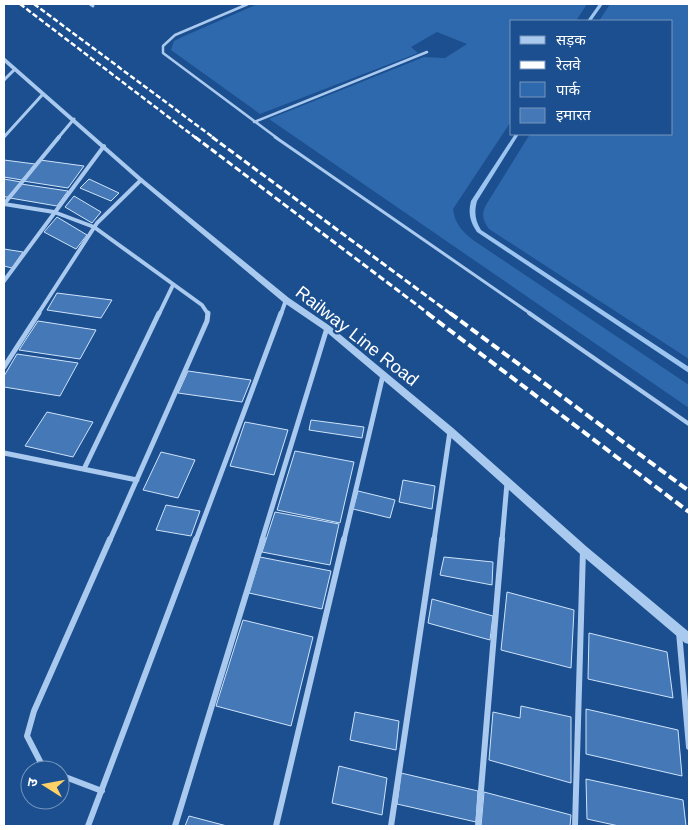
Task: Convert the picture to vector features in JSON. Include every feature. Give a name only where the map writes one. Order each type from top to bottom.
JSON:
[{"type":"street","name":"Railway Line Road","points":[[4,59],[74,119],[140,180],[286,300],[327,328],[450,431],[583,550],[689,639]]},
{"type":"street","points":[[4,80],[15,69]]},
{"type":"street","points":[[4,137],[43,94]]},
{"type":"street","points":[[4,204],[74,119]]},
{"type":"street","points":[[4,281],[104,146]]},
{"type":"street","points":[[4,367],[94,227],[140,180]]},
{"type":"street","points":[[4,204],[54,212],[94,227],[202,305],[208,312],[207,321],[34,711],[27,736],[39,760]]},
{"type":"street","points":[[84,469],[173,285]]},
{"type":"street","points":[[88,826],[286,300]]},
{"type":"street","points":[[175,826],[327,328]]},
{"type":"street","points":[[276,826],[382,375]]},
{"type":"street","points":[[391,826],[450,431]]},
{"type":"street","points":[[5,456],[137,480]]},
{"type":"street","points":[[478,826],[507,482]]},
{"type":"street","points":[[575,826],[583,550]]},
{"type":"street","points":[[679,630],[689,746]]},
{"type":"street","points":[[70,779],[102,791]]},
{"type":"lane","points":[[248,4],[175,35],[163,46],[163,53],[254,122],[689,424]]},
{"type":"lane","points":[[254,122],[427,52]]},
{"type":"green space","points":[[258,4],[587,4],[577,20],[510,20],[510,123],[453,209],[455,219],[473,240],[689,385],[689,408],[269,119],[424,57],[445,58],[467,44],[437,32],[411,47],[418,53],[260,114],[171,50],[174,41]]},
{"type":"green space","points":[[610,4],[689,4],[689,359],[489,229],[483,217],[486,205],[529,135],[673,135],[673,20],[600,20]]},
{"type":"building","points":[[4,160],[35,164],[22,180],[4,177]]},
{"type":"building","points":[[40,160],[84,166],[68,188],[23,181]]},
{"type":"building","points":[[4,179],[21,182],[8,197],[4,197]]},
{"type":"building","points":[[89,179],[119,193],[111,201],[80,188]]},
{"type":"building","points":[[21,184],[68,191],[57,206],[10,198]]},
{"type":"building","points":[[74,196],[101,212],[92,223],[65,207]]},
{"type":"building","points":[[57,217],[87,235],[76,249],[44,232]]},
{"type":"building","points":[[4,249],[23,252],[12,268],[4,266]]},
{"type":"building","points":[[57,293],[112,300],[101,318],[47,310]]},
{"type":"building","points":[[38,321],[96,330],[80,359],[19,350]]},
{"type":"building","points":[[17,354],[78,363],[60,396],[4,387],[4,376]]},
{"type":"building","points":[[188,371],[251,380],[242,402],[178,393]]},
{"type":"building","points":[[47,412],[93,422],[73,457],[25,446]]},
{"type":"building","points":[[311,420],[364,427],[362,438],[309,430]]},
{"type":"building","points":[[245,422],[288,430],[274,475],[230,466]]},
{"type":"building","points":[[295,451],[354,462],[340,523],[277,510]]},
{"type":"building","points":[[161,452],[195,460],[178,498],[143,490]]},
{"type":"building","points":[[403,480],[435,486],[432,509],[399,502]]},
{"type":"building","points":[[358,491],[395,500],[390,518],[353,509]]},
{"type":"building","points":[[166,505],[200,511],[191,536],[156,530]]},
{"type":"building","points":[[275,512],[339,524],[330,565],[262,552]]},
{"type":"building","points":[[260,557],[331,571],[322,609],[249,593]]},
{"type":"building","points":[[444,557],[493,562],[492,585],[440,575]]},
{"type":"building","points":[[507,592],[574,610],[571,668],[501,650]]},
{"type":"building","points":[[432,599],[493,616],[490,640],[428,623]]},
{"type":"building","points":[[243,620],[313,637],[291,726],[216,706]]},
{"type":"building","points":[[589,633],[667,652],[673,698],[588,679]]},
{"type":"building","points":[[521,706],[571,717],[571,783],[489,760],[493,712],[520,718]]},
{"type":"building","points":[[586,709],[678,730],[682,776],[586,754]]},
{"type":"building","points":[[355,712],[399,721],[396,750],[350,740]]},
{"type":"building","points":[[339,766],[387,778],[382,815],[332,803]]},
{"type":"building","points":[[401,773],[478,791],[476,822],[397,804]]},
{"type":"building","points":[[586,779],[683,800],[686,826],[619,826],[587,819]]},
{"type":"building","points":[[484,792],[571,815],[570,826],[481,826]]},
{"type":"building","points":[[189,816],[227,826],[185,826]]},
{"type":"waterway","points":[[590,20],[601,4]]},
{"type":"waterway","points":[[516,135],[474,201],[472,217],[479,231],[689,370]]},
{"type":"railway","points":[[20,4],[196,138]]},
{"type":"railway","points":[[34,4],[214,138]]},
{"type":"railway","points":[[195,137],[429,314]]},
{"type":"railway","points":[[212,137],[451,314]]},
{"type":"railway","points":[[427,313],[689,512]]},
{"type":"railway","points":[[450,313],[689,491]]}]
